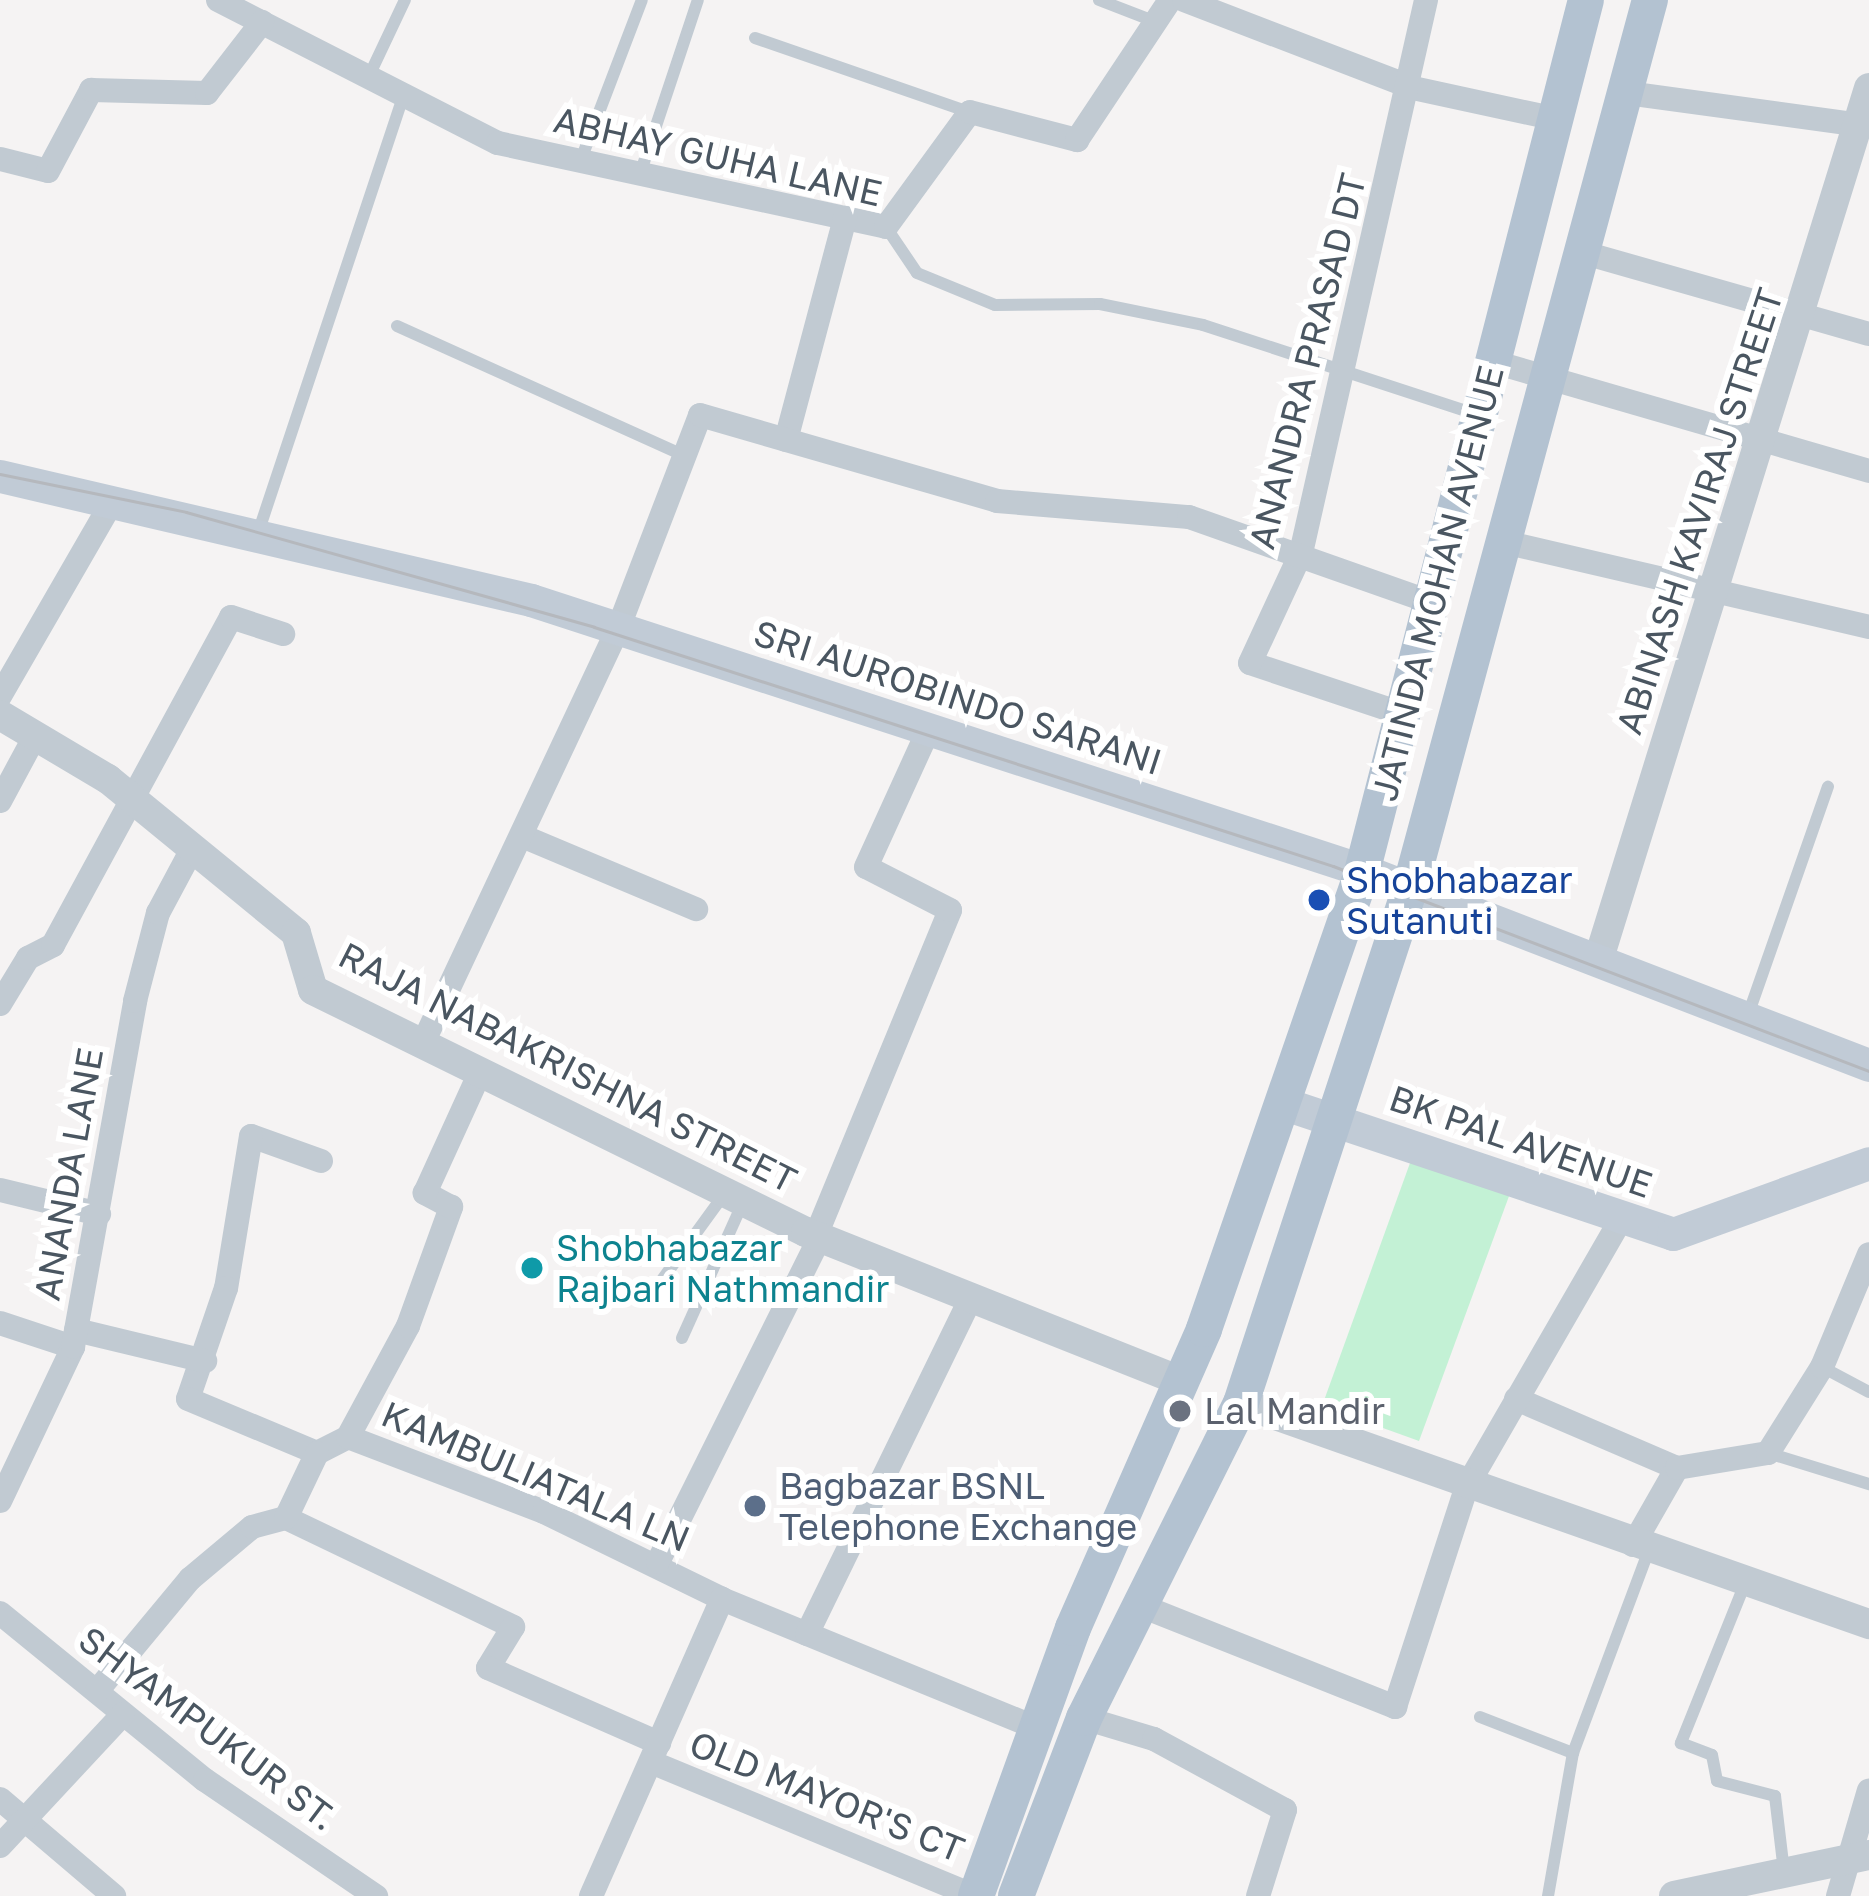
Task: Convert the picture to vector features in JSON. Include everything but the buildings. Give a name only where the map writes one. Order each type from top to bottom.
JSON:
[{"type":"main road","name":"JATINDA MOHAN AVENUE","points":[[976,1896],[1036,1728],[1178,1380],[1282,1103],[1362,870],[1586,0]]},
{"type":"main road","points":[[1016,1896],[1084,1718],[1240,1403],[1410,887],[1650,0]]},
{"type":"main road","name":"SRI AUROBINDO SARANI","points":[[0,476],[257,534],[618,628],[1362,870],[1869,1065]]},
{"type":"main road","name":"BK PAL AVENUE","points":[[1282,1103],[1673,1234],[1869,1163]]},
{"type":"street","name":"ABHAY GUHA LANE","points":[[218,0],[498,143],[886,227]]},
{"type":"street","points":[[886,227],[970,112],[1077,140],[1150,20],[1170,0]]},
{"type":"street","points":[[1184,0],[1413,88],[1556,119]]},
{"type":"street","name":"ANANDRA PRASAD DT","points":[[1403,714],[1250,663],[1301,553],[1336,367],[1413,88],[1426,0]]},
{"type":"street","points":[[0,159],[48,171],[91,90],[207,93],[262,22]]},
{"type":"street","name":"ABINASH KAVIRAJ STREET","points":[[1599,958],[1758,436],[1863,140],[1869,88]]},
{"type":"street","points":[[1627,93],[1863,140]]},
{"type":"street","points":[[786,440],[845,218]]},
{"type":"street","points":[[1581,253],[1869,334]]},
{"type":"street","points":[[1494,362],[1869,472]]},
{"type":"street","points":[[423,1043],[618,628],[700,415],[997,500],[1189,517],[1431,602]]},
{"type":"street","points":[[0,696],[112,500]]},
{"type":"street","points":[[1504,542],[1869,627]]},
{"type":"street","points":[[0,1004],[28,958],[53,945],[231,617],[283,634]]},
{"type":"street","name":"RAJA NABAKRISHNA STREET","points":[[0,715],[134,803],[190,853],[296,933],[313,990],[734,1196],[1178,1380]]},
{"type":"street","points":[[658,1562],[819,1234],[950,910],[866,867],[929,729]]},
{"type":"street","points":[[0,801],[34,736]]},
{"type":"street","points":[[522,836],[696,909]]},
{"type":"street","name":"ANANDA LANE","points":[[0,1501],[74,1338],[135,1001],[158,913],[190,853]]},
{"type":"street","points":[[348,1437],[408,1325],[451,1207],[425,1193],[481,1070]]},
{"type":"street","points":[[98,1690],[190,1579],[251,1527],[286,1518],[317,1453],[188,1399],[205,1361],[251,1136],[321,1161]]},
{"type":"street","points":[[0,1190],[99,1214]]},
{"type":"street","points":[[1139,1605],[1395,1707],[1467,1486],[1624,1214]]},
{"type":"street","points":[[1516,1399],[1677,1468],[1768,1453],[1822,1366],[1869,1254]]},
{"type":"street","points":[[807,1634],[973,1296]]},
{"type":"street","points":[[0,1323],[205,1361]]},
{"type":"street","points":[[1240,1403],[1641,1548],[1869,1624]]},
{"type":"street","name":"KAMBULIATALA LN","points":[[317,1453],[348,1437],[658,1562],[722,1600],[1036,1728]]},
{"type":"street","points":[[1641,1548],[1677,1468]]},
{"type":"street","name":"OLD MAYOR'S CT","points":[[286,1518],[513,1627],[488,1668],[655,1752],[976,1896]]},
{"type":"street","points":[[591,1896],[722,1600]]},
{"type":"street","name":"SHYAMPUKUR ST.","points":[[0,1613],[340,1886],[376,1896]]},
{"type":"street","points":[[0,1846],[123,1714]]},
{"type":"street","points":[[1084,1718],[1154,1739],[1285,1810],[1258,1896]]},
{"type":"street","points":[[1838,1896],[1858,1858],[1869,1790]]},
{"type":"street","points":[[0,1798],[114,1896]]},
{"type":"street","points":[[1674,1896],[1858,1858]]},
{"type":"lane","points":[[369,76],[405,0]]},
{"type":"lane","points":[[580,163],[642,0]]},
{"type":"lane","points":[[640,174],[698,0]]},
{"type":"lane","points":[[1100,0],[1150,20]]},
{"type":"lane","points":[[755,38],[970,112]]},
{"type":"lane","points":[[257,534],[404,94]]},
{"type":"lane","name":"ABHAY GUHA LANE","points":[[886,227],[917,273],[995,305],[1100,304],[1336,367],[1480,415]]},
{"type":"lane","points":[[397,326],[685,456]]},
{"type":"lane","points":[[1748,1015],[1828,787]]},
{"type":"lane","points":[[651,1295],[734,1196]]},
{"type":"lane","points":[[682,1338],[734,1196]]},
{"type":"lane","points":[[1822,1366],[1869,1392]]},
{"type":"lane","points":[[1768,1453],[1869,1484]]},
{"type":"lane","points":[[1548,1896],[1573,1754],[1641,1548]]},
{"type":"lane","points":[[1747,1581],[1682,1743],[1712,1754],[1717,1781],[1775,1796],[1784,1872]]},
{"type":"lane","points":[[1480,1717],[1573,1754]]},
{"type":"green space","points":[[1414,1152],[1512,1188],[1419,1441],[1322,1406]]},
{"type":"tram line","points":[[0,474],[186,512],[594,627],[1333,866],[1869,1071]]},
{"type":"place","name":"Shobhabazar Sutanuti","points":[[1319,900]]},
{"type":"place","name":"Shobhabazar Rajbari Nathmandir","points":[[532,1268]]},
{"type":"place","name":"Lal Mandir","points":[[1180,1411]]},
{"type":"place","name":"Bagbazar BSNL Telephone Exchange","points":[[755,1506]]}]
